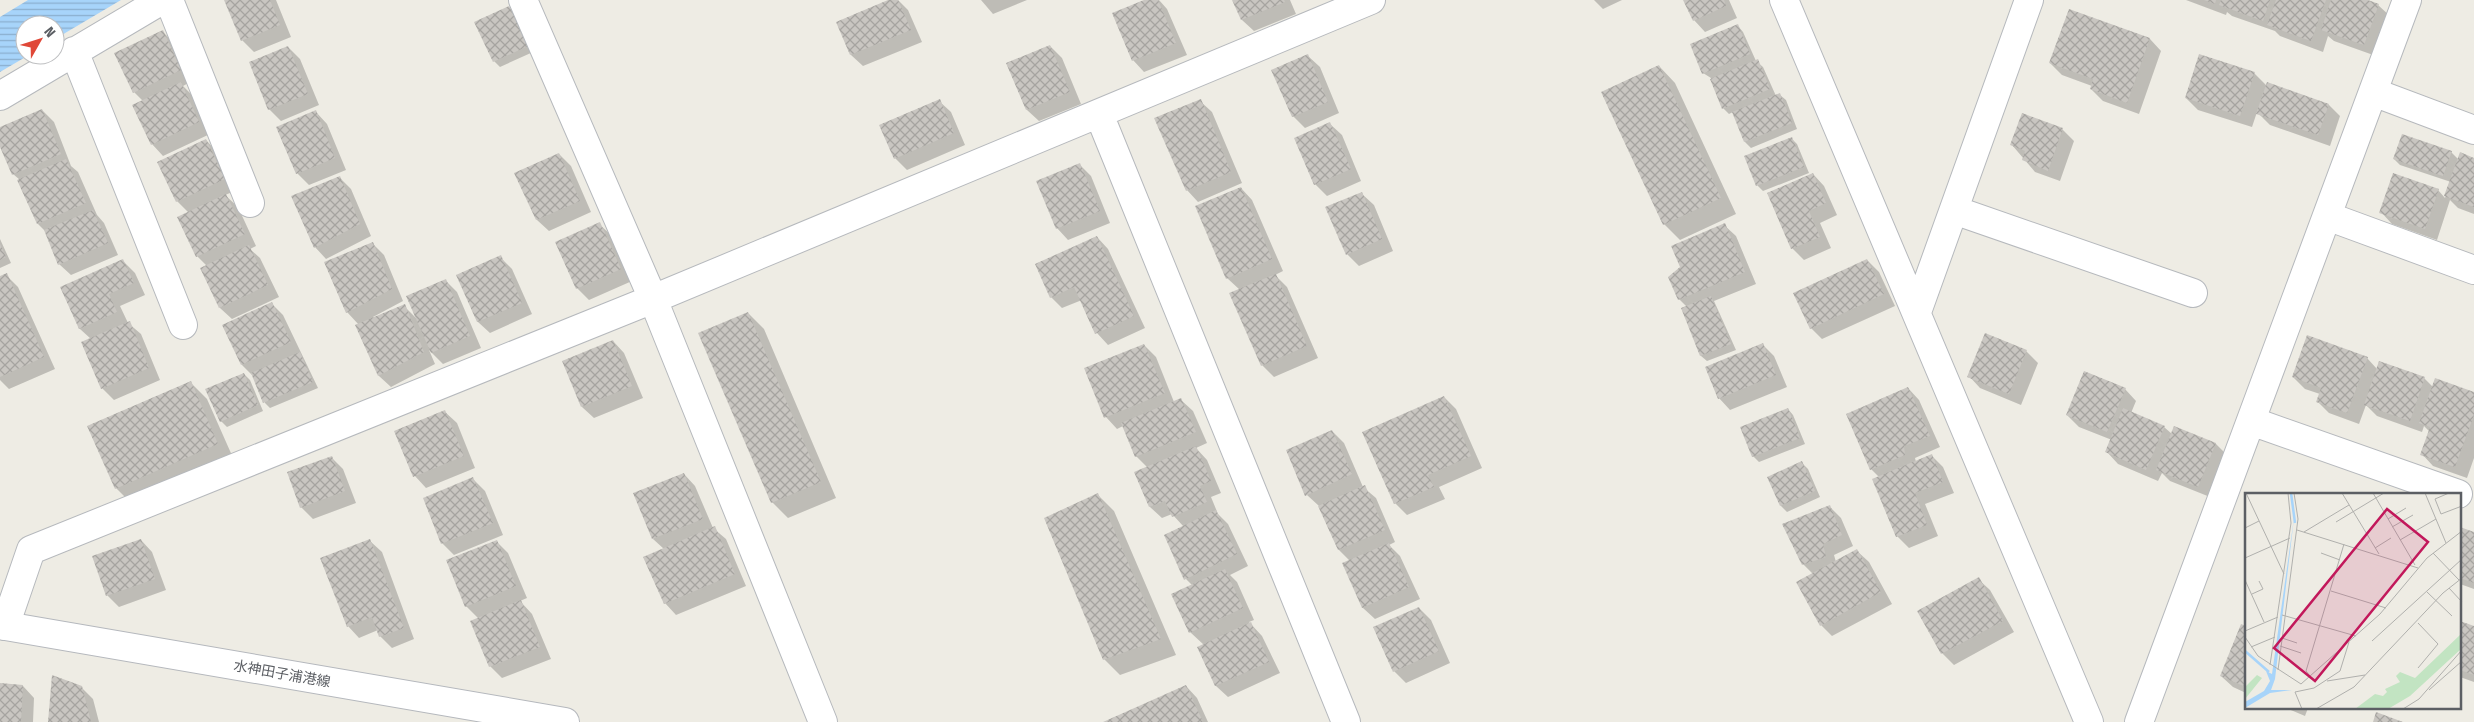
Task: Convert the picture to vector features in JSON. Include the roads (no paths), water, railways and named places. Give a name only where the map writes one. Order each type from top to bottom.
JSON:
[{"type":"street","points":[[0,96],[162,0]]},
{"type":"street","points":[[169,0],[250,203]]},
{"type":"street","points":[[523,0],[653,299],[824,722]]},
{"type":"street","points":[[3,626],[31,550],[653,299],[1371,0]]},
{"type":"street","points":[[1784,0],[2090,722]]},
{"type":"street","points":[[1917,312],[2029,0]]},
{"type":"street","points":[[2138,722],[2407,0]]},
{"type":"street","points":[[74,51],[183,326]]},
{"type":"street","points":[[2373,92],[2474,130]]},
{"type":"street","points":[[1100,114],[1346,722]]},
{"type":"street","points":[[1954,210],[2193,293]]},
{"type":"street","points":[[2327,216],[2474,270]]},
{"type":"street","points":[[2250,421],[2453,493]]},
{"type":"street","points":[[2462,496],[2474,500]]},
{"type":"street","name":"水神田子浦港線","points":[[3,626],[565,722]]},
{"type":"water","points":[[28,0],[121,0],[65,33],[65,15],[15,15],[15,63],[0,72],[0,17]]}]
